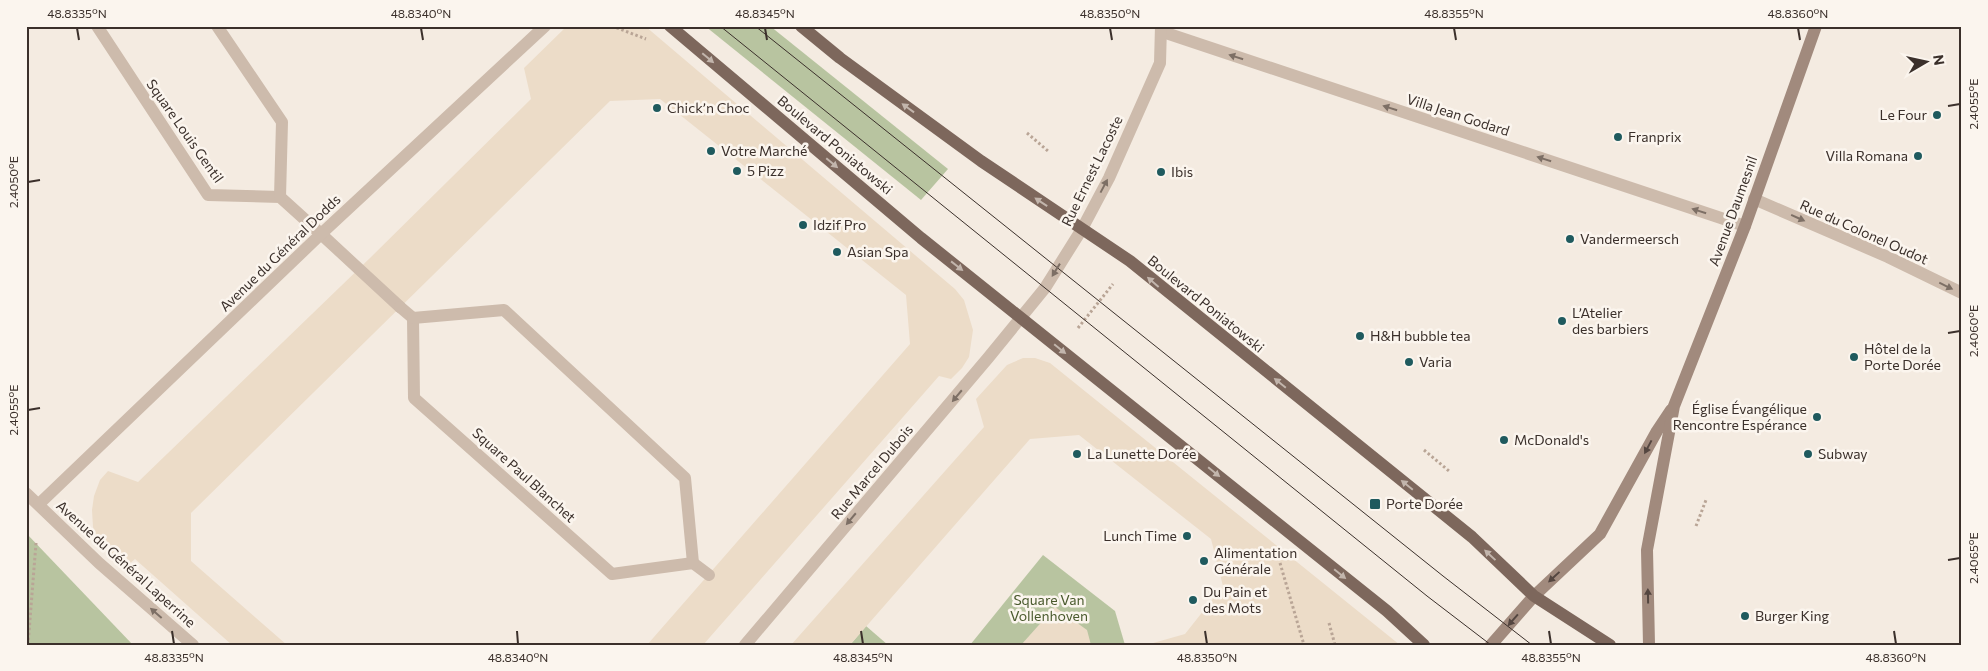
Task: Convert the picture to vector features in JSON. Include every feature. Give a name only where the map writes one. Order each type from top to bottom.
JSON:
[{"type":"main road","name":"Boulevard Poniatowski","points":[[670,26],[921,238],[1403,624],[1424,645]]},
{"type":"main road","name":"Boulevard Poniatowski","points":[[801,26],[840,58],[981,161],[1130,262],[1472,537],[1534,596],[1610,645]]},
{"type":"main road","name":"Avenue Daumesnil","points":[[1649,645],[1647,550],[1674,406],[1745,226],[1816,26]]},
{"type":"main road","name":"Avenue Daumesnil","points":[[1491,645],[1534,596],[1600,534],[1657,431],[1674,406]]},
{"type":"street","name":"Square Louis Gentil","points":[[97,26],[208,195],[280,197]]},
{"type":"street","points":[[217,26],[282,122],[280,197],[413,318],[504,310],[685,478],[693,563],[709,576]]},
{"type":"street","name":"Avenue du Général Dodds","points":[[39,504],[321,234],[545,26]]},
{"type":"street","name":"Rue Ernest Lacoste","points":[[1022,318],[1045,288],[1082,229],[1108,178],[1160,63],[1162,29]]},
{"type":"street","name":"Villa Jean Godard","points":[[1162,29],[1745,226]]},
{"type":"street","name":"Rue du Colonel Oudot","points":[[1754,199],[1888,257],[1962,293]]},
{"type":"street","name":"Square Paul Blanchet","points":[[413,318],[414,398],[612,574],[693,563]]},
{"type":"street","name":"Rue Marcel Dubois","points":[[745,645],[1022,318]]},
{"type":"street","name":"Avenue du Général Laperrine","points":[[26,493],[99,563],[193,645]]},
{"type":"path","points":[[1027,133],[1048,151]]},
{"type":"path","points":[[1061,350],[1130,262]]},
{"type":"path","points":[[1424,450],[1449,470]]},
{"type":"path","points":[[1696,526],[1706,500]]},
{"type":"path","points":[[28,645],[39,504]]},
{"type":"path","points":[[1328,623],[1335,645]]},
{"type":"green space","points":[[705,26],[770,26],[948,169],[921,200]]},
{"type":"green space","points":[[26,533],[133,645],[26,645]]},
{"type":"green space","name":"Square Van Vollenhoven","points":[[1043,555],[1115,611],[1125,645],[970,645]]},
{"type":"green space","points":[[866,626],[888,645],[850,645]]},
{"type":"shaded area","points":[[567,26],[645,26],[955,289],[964,300],[973,330],[969,357],[962,368],[951,379],[939,376],[703,645],[647,645],[910,344],[906,295],[660,99],[610,101],[191,513],[191,561],[287,645],[232,645],[135,559],[126,567],[99,545],[93,527],[92,510],[94,496],[100,480],[108,471],[138,482],[370,258],[531,99],[524,68]]},
{"type":"shaded area","points":[[1023,358],[1035,358],[1050,363],[1400,645],[1146,645],[1185,634],[1223,586],[1211,539],[1079,435],[1030,439],[850,645],[791,645],[984,427],[976,399],[1007,365]]},
{"type":"shaded area","points":[[1055,607],[1087,630],[1091,645],[1021,645]]},
{"type":"tram line","points":[[720,26],[1427,596],[1491,645]]},
{"type":"tram line","points":[[755,26],[1532,645]]},
{"type":"place","name":"Chick’n Choc","points":[[657,108]]},
{"type":"place","name":"Le Four","points":[[1937,115]]},
{"type":"place","name":"Franprix","points":[[1618,137]]},
{"type":"place","name":"Votre Marché","points":[[711,151]]},
{"type":"place","name":"Villa Romana","points":[[1918,156]]},
{"type":"place","name":"5 Pizz","points":[[737,171]]},
{"type":"place","name":"Ibis","points":[[1161,172]]},
{"type":"place","name":"Idzif Pro","points":[[803,225]]},
{"type":"place","name":"Vandermeersch","points":[[1570,239]]},
{"type":"place","name":"Asian Spa","points":[[837,252]]},
{"type":"place","name":"L’Atelier des barbiers","points":[[1562,321]]},
{"type":"place","name":"H&H bubble tea","points":[[1360,336]]},
{"type":"place","name":"Hôtel de la Porte Dorée","points":[[1854,357]]},
{"type":"place","name":"Varia","points":[[1409,362]]},
{"type":"place","name":"Église Évangélique Rencontre Espérance","points":[[1817,417]]},
{"type":"place","name":"McDonald's","points":[[1504,440]]},
{"type":"place","name":"La Lunette Dorée","points":[[1077,454]]},
{"type":"place","name":"Subway","points":[[1808,454]]},
{"type":"place","name":"Porte Dorée","points":[[1375,504]]},
{"type":"place","name":"Lunch Time","points":[[1187,536]]},
{"type":"place","name":"Alimentation Générale","points":[[1204,561]]},
{"type":"place","name":"Du Pain et des Mots","points":[[1193,600]]},
{"type":"place","name":"Burger King","points":[[1745,616]]}]
